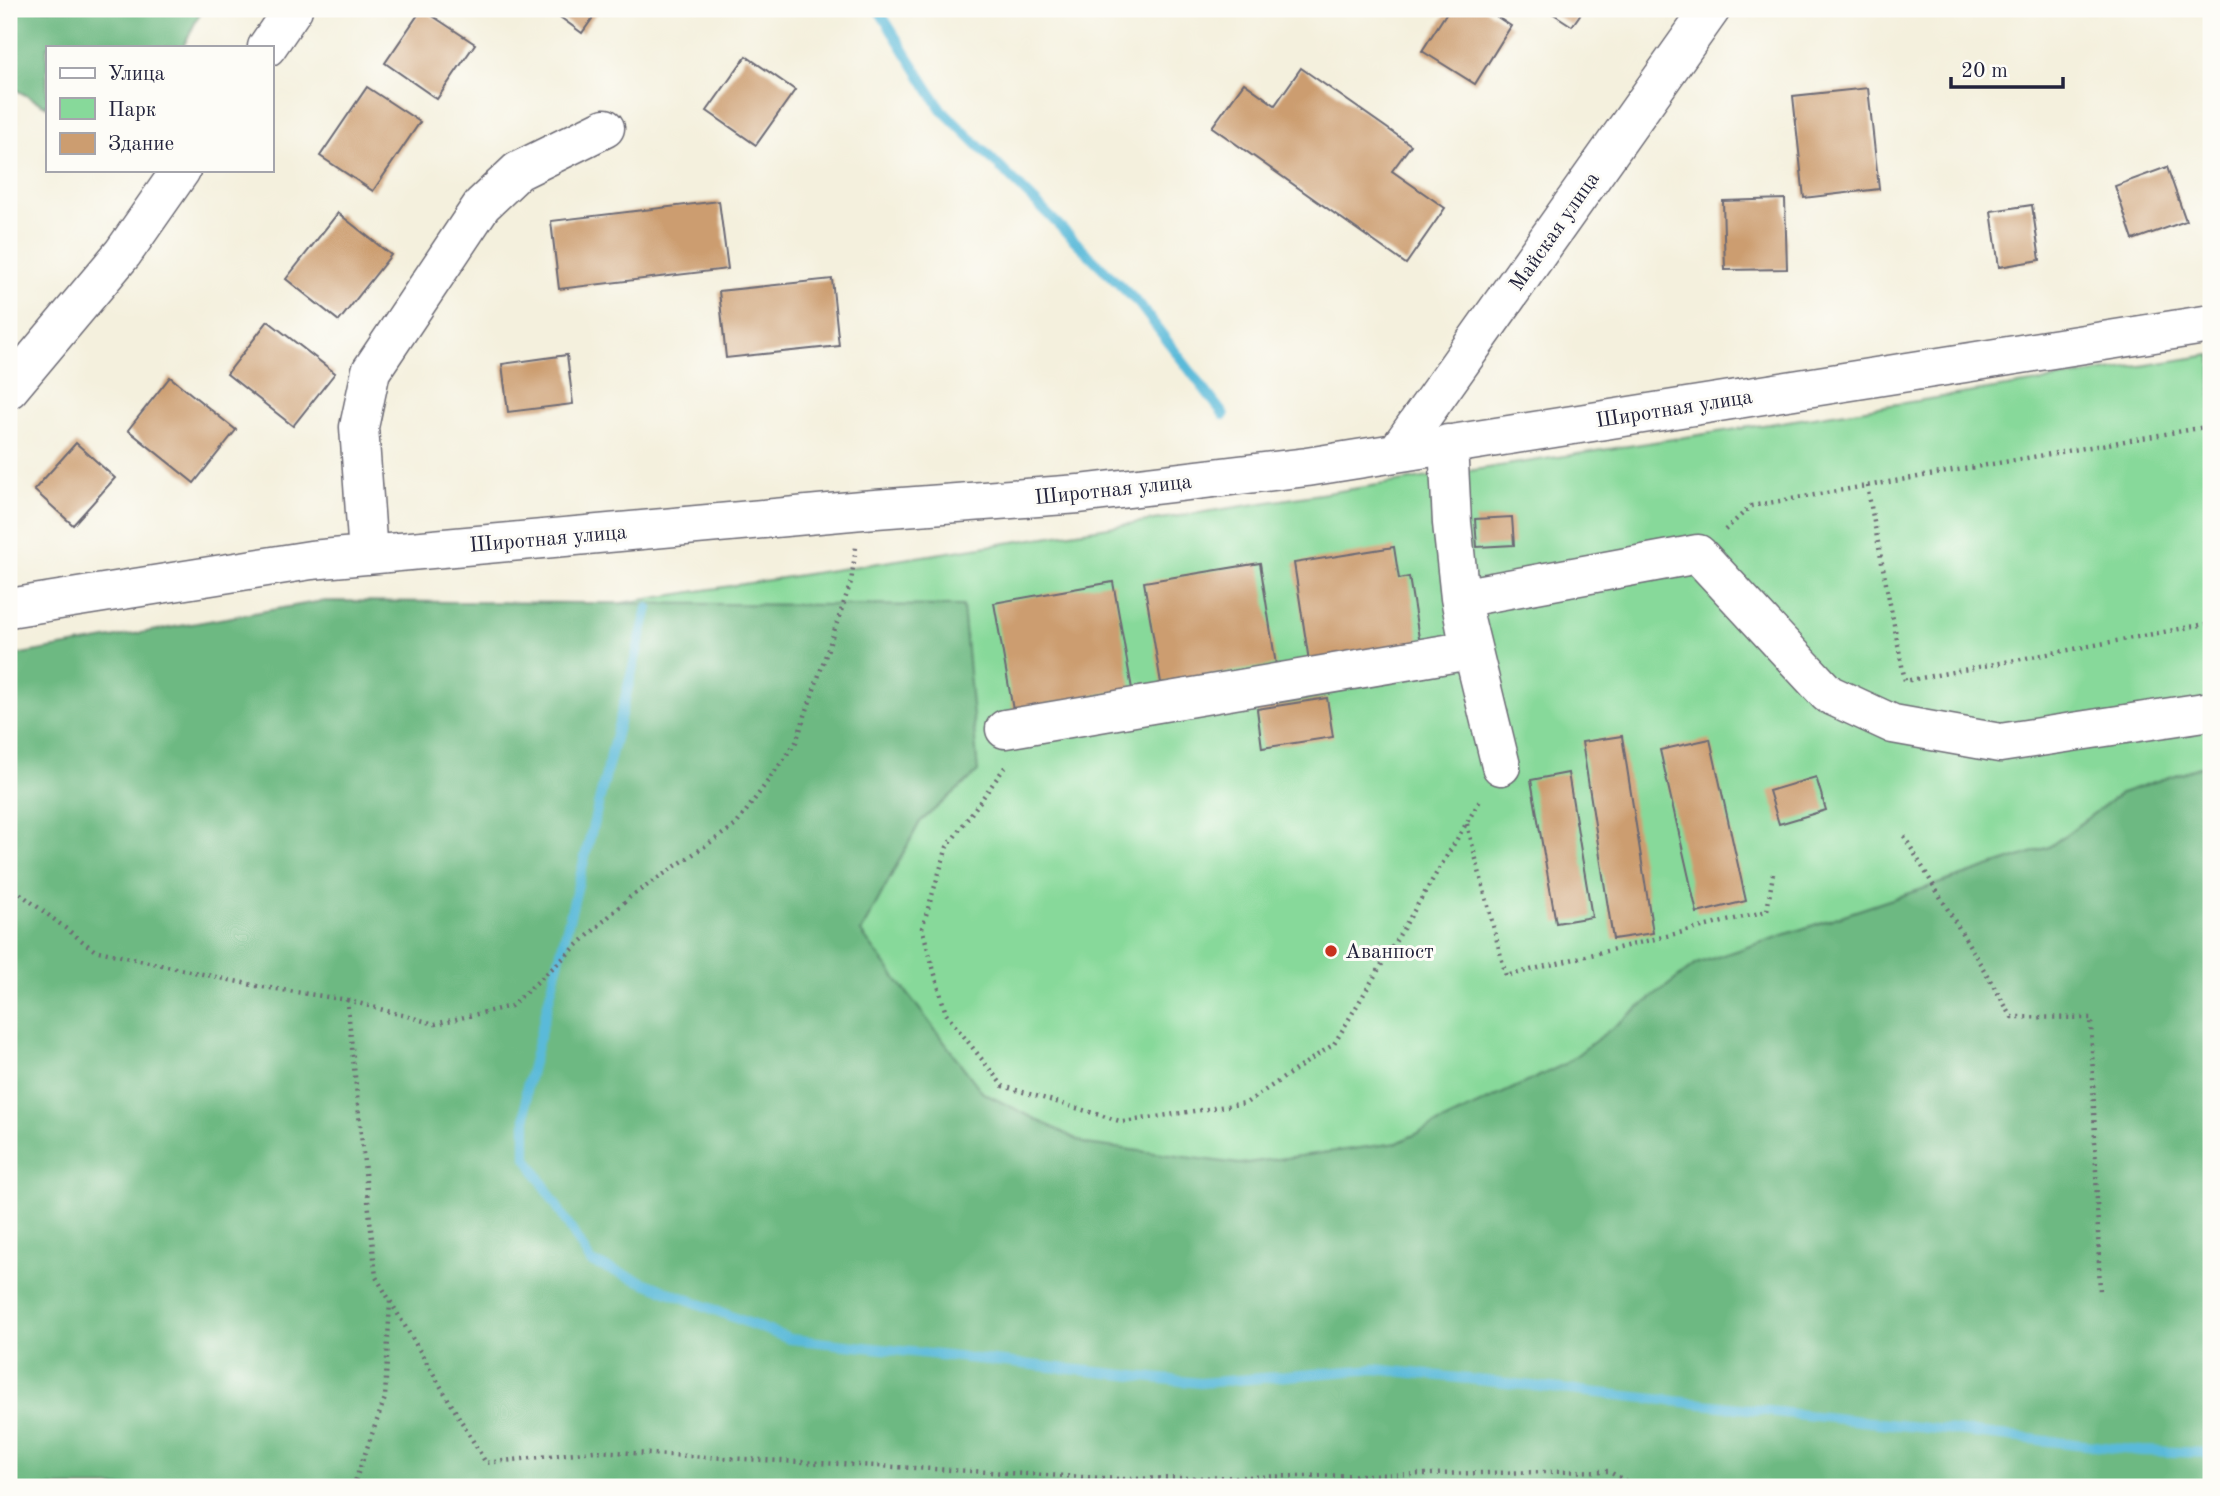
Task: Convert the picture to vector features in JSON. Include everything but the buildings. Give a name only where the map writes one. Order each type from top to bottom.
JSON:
[{"type":"street","points":[[268,46],[293,9]]},
{"type":"street","name":"Майская улица","points":[[1397,453],[1711,9]]},
{"type":"street","points":[[368,555],[359,427],[372,372],[482,205],[518,171],[605,128]]},
{"type":"street","points":[[9,389],[123,253],[180,172]]},
{"type":"street","name":"Широтная улица","points":[[9,608],[311,560],[862,510],[1079,494],[1307,467],[2211,324]]},
{"type":"street","points":[[1005,729],[1470,650],[1460,598],[1452,523],[1448,444]]},
{"type":"street","points":[[1460,598],[1698,554],[1828,694],[1893,724],[2000,743],[2211,711]]},
{"type":"street","points":[[1460,598],[1501,766]]},
{"type":"path","points":[[1698,554],[1751,506],[2211,426]]},
{"type":"path","points":[[1867,486],[1905,681],[2211,623]]},
{"type":"path","points":[[9,885],[94,950],[257,986],[347,1000],[435,1024],[511,1006],[631,897],[736,825],[796,743],[850,582],[862,510]]},
{"type":"path","points":[[1005,729],[1009,761],[947,847],[922,928],[946,1014],[1003,1087],[1123,1122],[1246,1103],[1334,1044],[1501,766]]},
{"type":"path","points":[[1466,823],[1506,976],[1767,911],[1773,874]]},
{"type":"path","points":[[1905,836],[2012,1017],[2091,1018],[2100,1294]]},
{"type":"path","points":[[347,1000],[376,1277],[486,1463],[594,1451],[1121,1479],[1608,1471],[1636,1487]]},
{"type":"path","points":[[353,1487],[385,1398],[390,1301]]},
{"type":"green space","points":[[9,9],[202,9],[184,46],[46,46],[46,106],[9,86]]},
{"type":"green space","name":"Аванпост","points":[[2211,355],[2211,1409],[425,1276],[474,626]]},
{"type":"green space","points":[[322,601],[963,606],[978,772],[920,822],[861,932],[983,1093],[1086,1144],[1239,1164],[1397,1143],[1565,1064],[1696,964],[2049,847],[2121,793],[2211,763],[2211,1487],[9,1487],[9,656]]},
{"type":"waterway","points":[[878,9],[941,109],[1139,304],[1224,415]]},
{"type":"waterway","points":[[648,608],[526,1090],[526,1156],[591,1262],[790,1339],[1200,1383],[1375,1369],[2141,1451],[2211,1453]]},
{"type":"place","name":"Аванпост","points":[[1331,951]]}]
